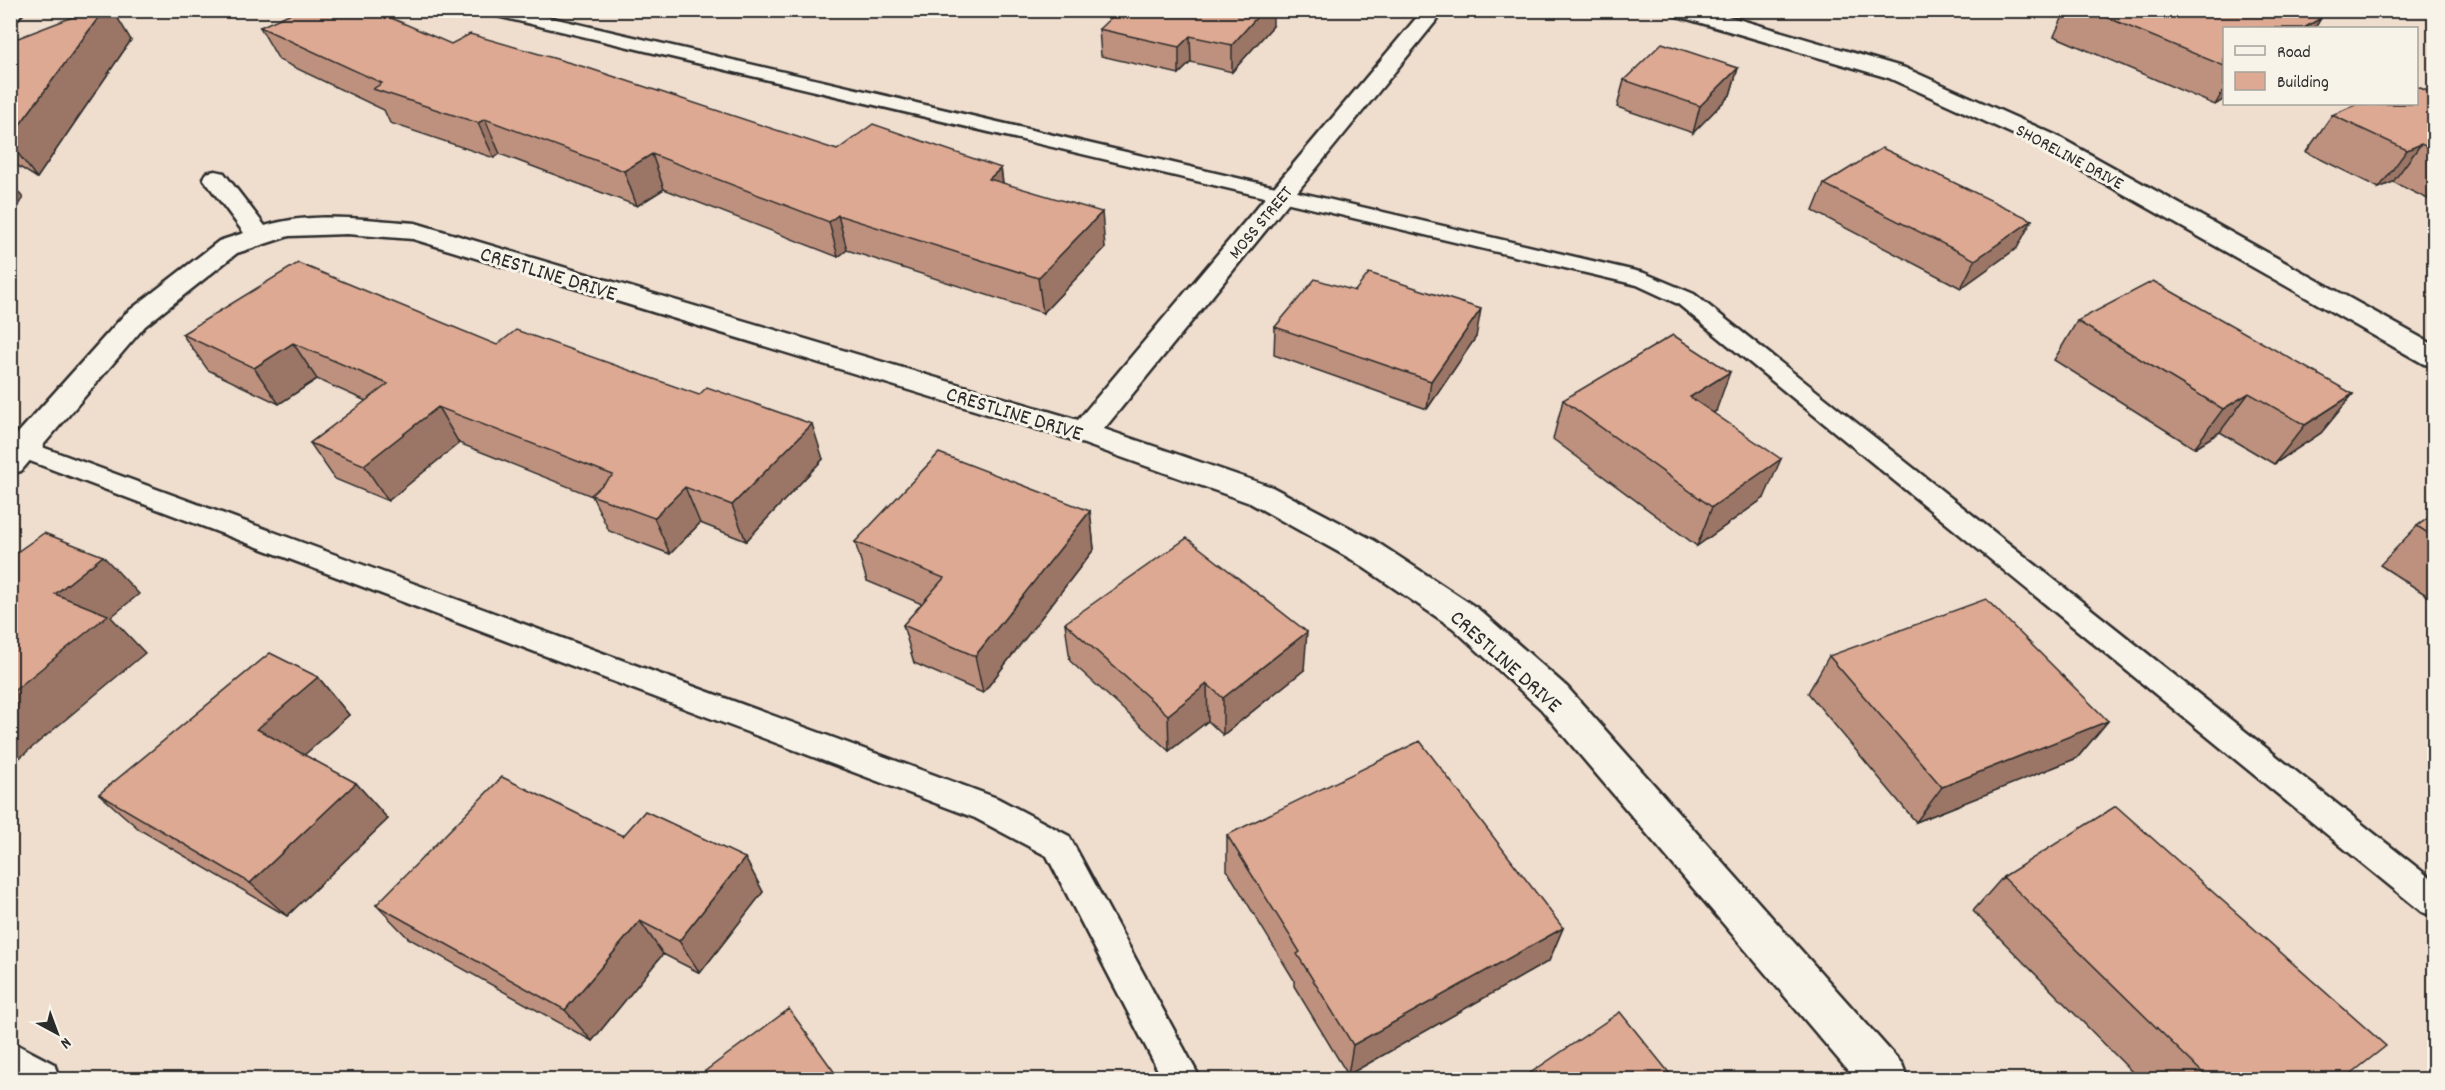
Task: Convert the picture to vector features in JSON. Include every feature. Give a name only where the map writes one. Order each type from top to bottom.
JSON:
[{"type":"street","name":"MOSS STREET","points":[[1084,433],[1435,10]]},
{"type":"street","name":"SHORELINE DRIVE","points":[[1682,10],[1898,73],[2035,135],[2434,357]]},
{"type":"street","points":[[215,178],[260,237]]},
{"type":"street","name":"CRESTLINE DRIVE","points":[[17,456],[135,320],[228,247],[287,228],[346,226],[416,231],[1084,433],[1261,495],[1363,550],[1465,618],[1554,698],[1886,1080]]},
{"type":"street","points":[[10,1063],[38,1080]]},
{"type":"lane","points":[[10,16],[17,10]]},
{"type":"lane","points":[[494,10],[1644,280],[1686,299],[2434,901]]},
{"type":"lane","points":[[17,456],[986,808],[1058,846],[1182,1080]]},
{"type":"building","points":[[91,10],[104,10],[10,138],[10,41]]},
{"type":"building","points":[[298,10],[373,10],[451,44],[470,34],[588,68],[837,150],[873,124],[1001,168],[989,179],[1102,212],[1038,278],[838,215],[829,222],[652,154],[624,171],[485,119],[478,123],[373,89],[382,83],[260,27]]},
{"type":"building","points":[[1119,10],[1263,10],[1232,45],[1190,36],[1179,47],[1099,29]]},
{"type":"building","points":[[2089,10],[2301,10],[2321,18],[2306,27],[2223,27],[2223,66]]},
{"type":"building","points":[[1662,43],[1738,68],[1700,106],[1624,80]]},
{"type":"building","points":[[2418,87],[2434,94],[2434,150],[2421,144],[2407,150],[2332,115],[2355,105],[2418,105]]},
{"type":"building","points":[[1882,148],[2032,220],[1975,260],[1824,184]]},
{"type":"building","points":[[298,263],[497,345],[516,330],[699,395],[707,387],[812,424],[732,505],[685,487],[654,518],[591,495],[613,475],[438,407],[364,465],[310,443],[388,384],[293,343],[254,368],[182,334]]},
{"type":"building","points":[[1369,273],[1481,309],[1431,381],[1275,327],[1315,279],[1355,291]]},
{"type":"building","points":[[2153,281],[2353,394],[2305,425],[2249,393],[2223,409],[2077,321]]},
{"type":"building","points":[[1673,335],[1730,372],[1690,397],[1781,459],[1712,507],[1563,400]]},
{"type":"building","points":[[939,453],[1090,511],[975,656],[903,625],[944,578],[855,542]]},
{"type":"building","points":[[2434,514],[2434,537],[2417,526]]},
{"type":"building","points":[[44,533],[103,556],[55,594],[108,615],[10,694],[10,557]]},
{"type":"building","points":[[1187,538],[1307,632],[1223,698],[1207,684],[1168,715],[1065,623]]},
{"type":"building","points":[[1986,599],[2108,721],[1942,787],[1829,656]]},
{"type":"building","points":[[270,653],[318,677],[257,729],[356,783],[250,883],[99,794]]},
{"type":"building","points":[[1420,741],[1563,928],[1353,1045],[1297,954],[1300,952],[1227,835]]},
{"type":"building","points":[[502,777],[623,836],[645,811],[745,858],[679,941],[640,921],[565,1010],[376,905]]},
{"type":"building","points":[[2116,806],[2386,1046],[2343,1080],[2210,1080],[2003,877]]},
{"type":"building","points":[[789,1009],[840,1080],[693,1080]]},
{"type":"building","points":[[1620,1012],[1675,1080],[1520,1080]]}]
